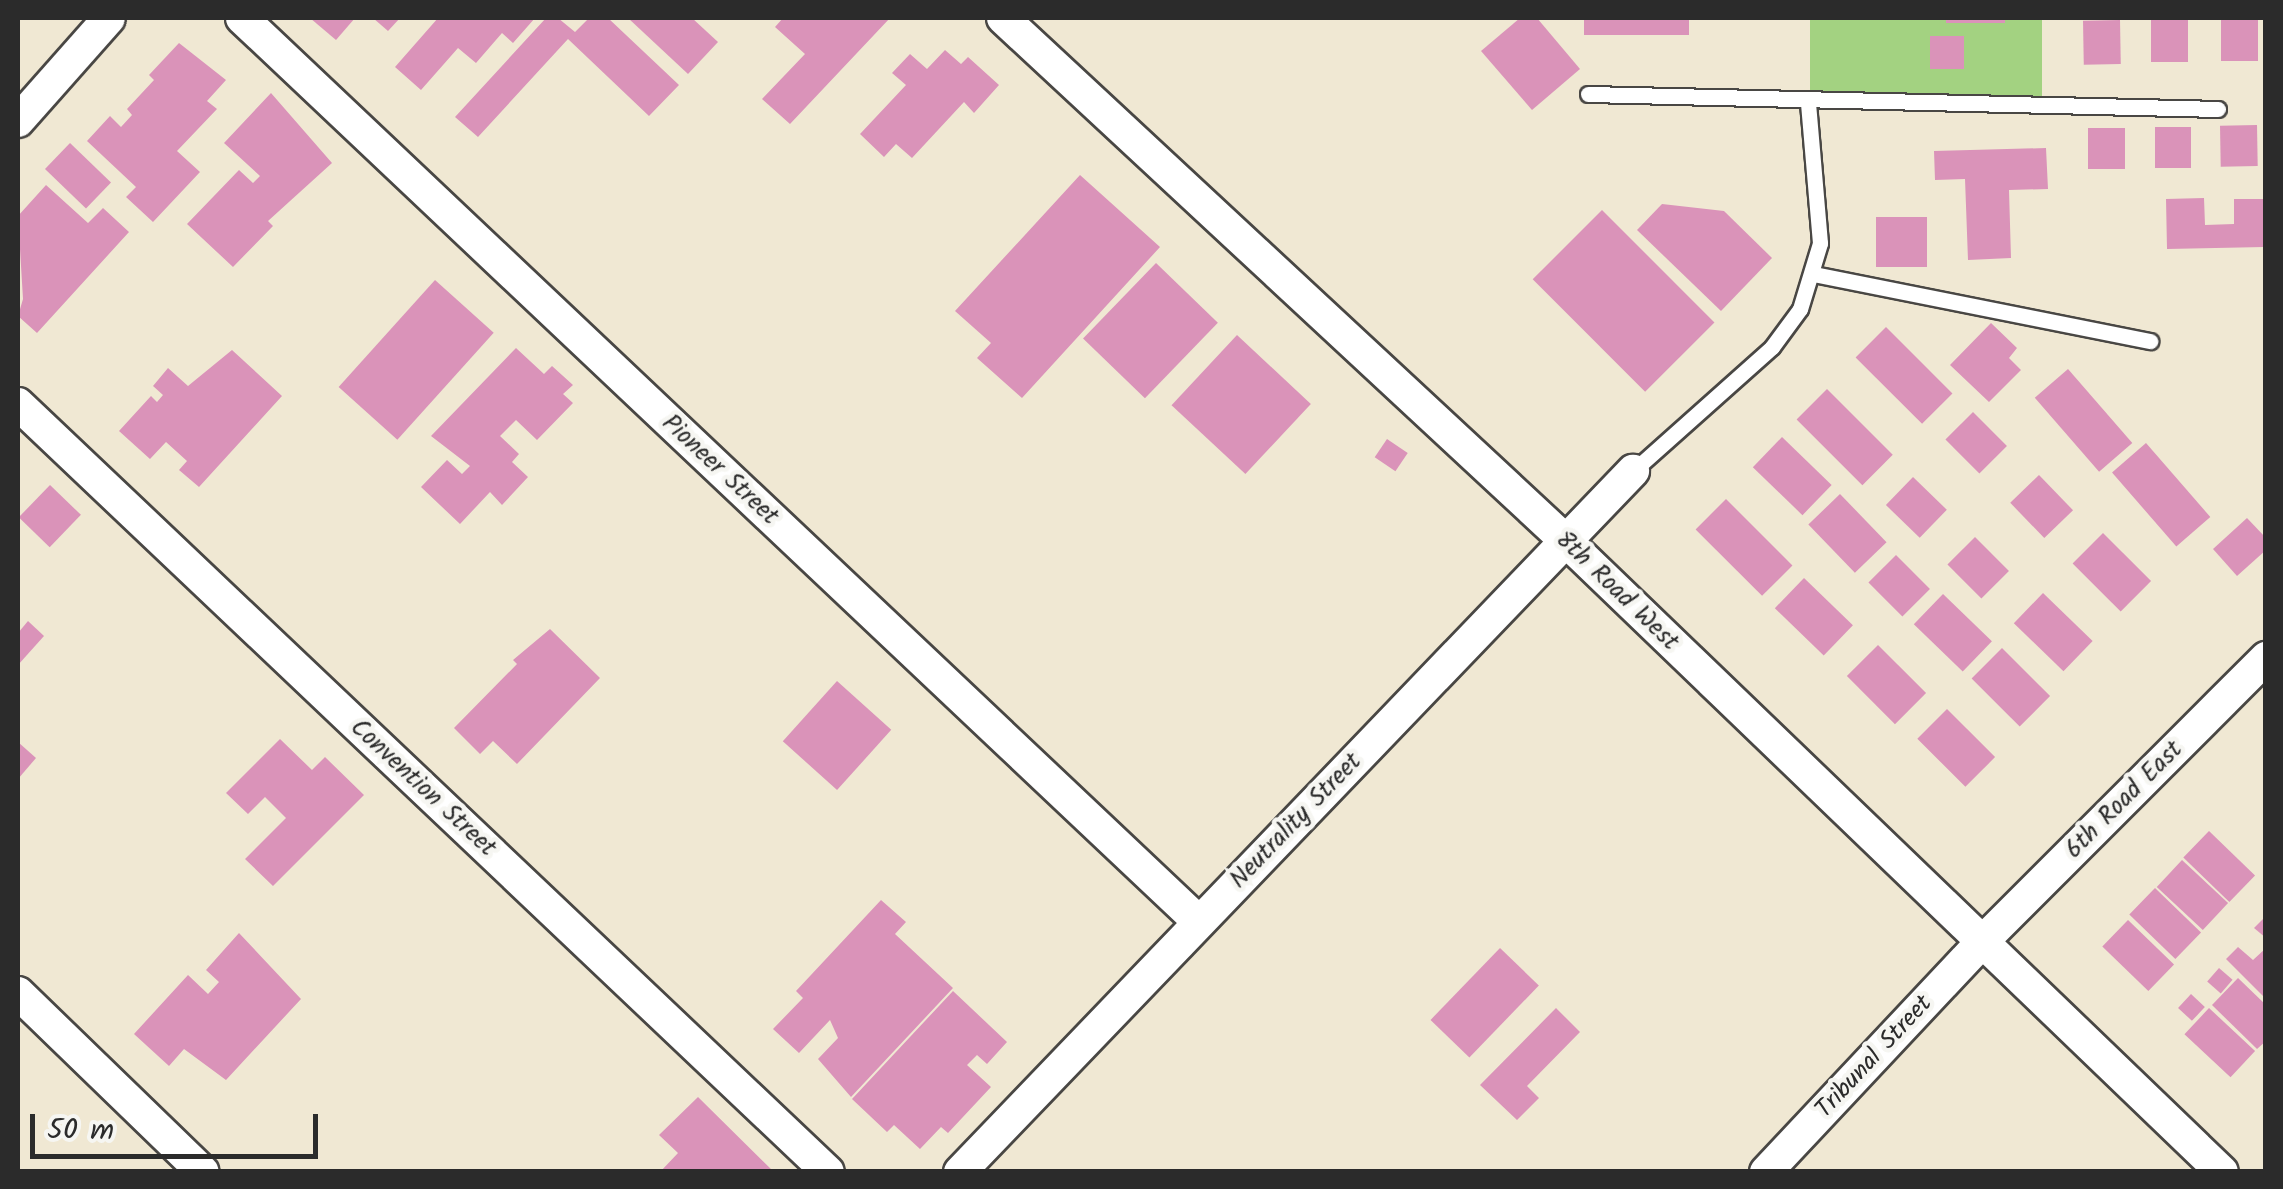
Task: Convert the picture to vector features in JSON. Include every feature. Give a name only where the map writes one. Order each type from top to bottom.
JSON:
[{"type":"street","points":[[18,121],[109,18]]},
{"type":"street","name":"Pioneer Street","points":[[242,18],[1199,922]]},
{"type":"street","name":"8th Road West","points":[[1003,18],[1566,542],[2222,1172]]},
{"type":"street","name":"Convention Street","points":[[18,404],[828,1172]]},
{"type":"street","name":"Neutrality Street","points":[[960,1172],[1634,472]]},
{"type":"street","name":"6th Road East","points":[[1982,942],[2266,658]]},
{"type":"street","name":"Tribunal Street","points":[[1766,1172],[1982,942]]},
{"type":"street","points":[[18,993],[203,1172]]},
{"type":"lane","points":[[1588,94],[1754,96],[1808,103],[2218,110]]},
{"type":"lane","points":[[1634,472],[1772,347],[1800,309],[1814,274],[1820,243],[1808,103]]},
{"type":"lane","points":[[1814,274],[2150,341]]},
{"type":"green space","points":[[1810,18],[2042,18],[2042,103],[1810,103]]},
{"type":"building","points":[[310,18],[355,18],[336,40]]},
{"type":"building","points":[[373,18],[400,18],[388,31]]},
{"type":"building","points":[[438,18],[535,18],[513,43],[502,33],[476,63],[458,48],[421,90],[395,67]]},
{"type":"building","points":[[546,18],[558,18],[575,32],[589,18],[608,18],[679,85],[649,116],[568,39],[478,137],[455,117]]},
{"type":"building","points":[[628,18],[692,18],[718,42],[688,74]]},
{"type":"building","points":[[783,18],[890,18],[790,124],[762,99],[805,54],[775,27]]},
{"type":"building","points":[[1520,18],[1537,18],[1580,69],[1532,110],[1481,51]]},
{"type":"building","points":[[1584,18],[1689,18],[1689,35],[1584,35]]},
{"type":"building","points":[[1946,18],[2005,18],[2005,23],[1946,23]]},
{"type":"building","points":[[2221,18],[2258,18],[2258,61],[2221,61]]},
{"type":"building","points":[[2151,19],[2188,19],[2188,62],[2151,62]]},
{"type":"building","points":[[2120,20],[2121,64],[2084,65],[2083,21]]},
{"type":"building","points":[[1930,36],[1964,36],[1964,69],[1930,69]]},
{"type":"building","points":[[179,43],[226,80],[207,101],[217,109],[177,151],[200,172],[153,222],[126,197],[136,187],[87,141],[110,116],[121,127],[132,115],[127,109],[154,80],[149,75]]},
{"type":"building","points":[[945,50],[961,64],[968,57],[999,85],[974,113],[964,102],[912,158],[896,144],[884,157],[860,134],[906,85],[892,73],[910,54],[927,69]]},
{"type":"building","points":[[271,93],[332,163],[268,221],[273,226],[233,267],[187,224],[239,170],[253,183],[260,176],[224,143]]},
{"type":"building","points":[[2257,125],[2258,166],[2221,167],[2220,126]]},
{"type":"building","points":[[2155,127],[2191,127],[2191,168],[2155,168]]},
{"type":"building","points":[[2088,128],[2125,128],[2125,169],[2088,169]]},
{"type":"building","points":[[70,143],[111,183],[86,208],[45,169]]},
{"type":"building","points":[[2046,148],[2048,189],[2009,190],[2011,258],[1968,260],[1965,179],[1935,180],[1934,151]]},
{"type":"building","points":[[1080,175],[1160,247],[1022,398],[977,358],[991,343],[955,311]]},
{"type":"building","points":[[46,185],[88,223],[103,208],[129,232],[37,333],[18,316],[23,299],[18,216]]},
{"type":"building","points":[[2204,198],[2205,225],[2234,224],[2234,199],[2263,199],[2264,247],[2167,249],[2166,199]]},
{"type":"building","points":[[1662,204],[1724,211],[1772,258],[1721,311],[1637,230]]},
{"type":"building","points":[[1602,210],[1714,322],[1645,392],[1533,279]]},
{"type":"building","points":[[1876,217],[1927,217],[1927,267],[1876,267]]},
{"type":"building","points":[[1156,263],[1218,323],[1145,398],[1083,339]]},
{"type":"building","points":[[435,280],[494,333],[397,440],[339,387]]},
{"type":"building","points":[[1991,323],[2017,348],[2009,358],[2021,370],[1989,402],[1950,365]]},
{"type":"building","points":[[1886,327],[1952,393],[1922,424],[1856,357]]},
{"type":"building","points":[[1237,335],[1311,404],[1245,474],[1172,405]]},
{"type":"building","points":[[516,348],[544,374],[552,366],[573,385],[563,394],[573,403],[537,440],[516,420],[500,436],[519,454],[512,462],[528,477],[502,505],[490,492],[460,524],[421,487],[447,460],[462,474],[470,466],[431,436]]},
{"type":"building","points":[[232,350],[282,396],[199,487],[179,470],[187,461],[166,442],[150,459],[119,431],[151,396],[157,402],[163,395],[153,386],[168,368],[188,386]]},
{"type":"building","points":[[2068,369],[2132,443],[2099,472],[2035,398]]},
{"type":"building","points":[[1827,389],[1893,455],[1862,485],[1797,419]]},
{"type":"building","points":[[1973,412],[2007,446],[1979,474],[1945,440]]},
{"type":"building","points":[[1782,437],[1832,485],[1802,515],[1753,467]]},
{"type":"building","points":[[1387,439],[1408,453],[1395,471],[1375,457]]},
{"type":"building","points":[[2146,443],[2210,517],[2176,546],[2112,473]]},
{"type":"building","points":[[2039,475],[2073,510],[2044,538],[2010,503]]},
{"type":"building","points":[[1913,477],[1947,510],[1920,538],[1886,505]]},
{"type":"building","points":[[50,485],[81,515],[50,547],[19,517]]},
{"type":"building","points":[[1840,494],[1887,542],[1855,573],[1808,525]]},
{"type":"building","points":[[1726,499],[1792,565],[1762,596],[1696,529]]},
{"type":"building","points":[[2247,518],[2266,538],[2266,550],[2237,576],[2213,549]]},
{"type":"building","points":[[2103,533],[2151,581],[2121,611],[2073,563]]},
{"type":"building","points":[[1975,537],[2009,571],[1981,599],[1947,565]]},
{"type":"building","points":[[1896,555],[1930,589],[1902,617],[1868,583]]},
{"type":"building","points":[[1804,578],[1853,625],[1824,655],[1775,608]]},
{"type":"building","points":[[2043,593],[2093,641],[2063,671],[2014,623]]},
{"type":"building","points":[[1943,594],[1992,641],[1963,671],[1914,624]]},
{"type":"building","points":[[28,621],[44,636],[18,665],[18,633]]},
{"type":"building","points":[[550,629],[600,678],[517,764],[493,741],[480,754],[454,728],[517,664],[513,660]]},
{"type":"building","points":[[1878,645],[1926,693],[1895,724],[1847,676]]},
{"type":"building","points":[[2002,648],[2050,696],[2020,726],[1972,678]]},
{"type":"building","points":[[837,681],[891,730],[837,790],[783,741]]},
{"type":"building","points":[[1947,709],[1995,757],[1965,787],[1917,739]]},
{"type":"building","points":[[280,739],[312,770],[325,757],[364,795],[273,886],[245,859],[286,818],[265,797],[248,814],[226,793]]},
{"type":"building","points":[[18,742],[36,758],[18,779]]},
{"type":"building","points":[[2209,831],[2255,875],[2229,902],[2183,858]]},
{"type":"building","points":[[2182,860],[2228,903],[2203,930],[2157,887]]},
{"type":"building","points":[[2155,888],[2201,932],[2175,959],[2129,915]]},
{"type":"building","points":[[881,900],[906,922],[895,934],[953,988],[851,1097],[818,1059],[838,1038],[830,1020],[799,1053],[773,1029],[803,998],[796,991]]},
{"type":"building","points":[[2266,916],[2266,938],[2254,928]]},
{"type":"building","points":[[2128,920],[2174,964],[2148,991],[2102,947]]},
{"type":"building","points":[[239,933],[301,999],[226,1080],[184,1049],[169,1066],[134,1034],[188,975],[208,994],[219,982],[206,970]]},
{"type":"building","points":[[2238,947],[2253,960],[2266,948],[2266,999],[2226,959]]},
{"type":"building","points":[[1500,948],[1539,986],[1469,1057],[1431,1020]]},
{"type":"building","points":[[2219,968],[2233,980],[2221,993],[2207,982]]},
{"type":"building","points":[[2238,978],[2266,1005],[2266,1041],[2257,1049],[2212,1005]]},
{"type":"building","points":[[953,991],[1007,1042],[987,1064],[977,1055],[967,1065],[991,1087],[948,1133],[941,1127],[920,1149],[894,1125],[887,1132],[852,1099]]},
{"type":"building","points":[[2191,994],[2205,1007],[2192,1021],[2178,1008]]},
{"type":"building","points":[[1556,1008],[1580,1032],[1527,1086],[1539,1098],[1517,1120],[1480,1085]]},
{"type":"building","points":[[2209,1008],[2255,1051],[2231,1077],[2184,1034]]},
{"type":"building","points":[[698,1097],[774,1172],[660,1172],[678,1153],[659,1135]]}]
